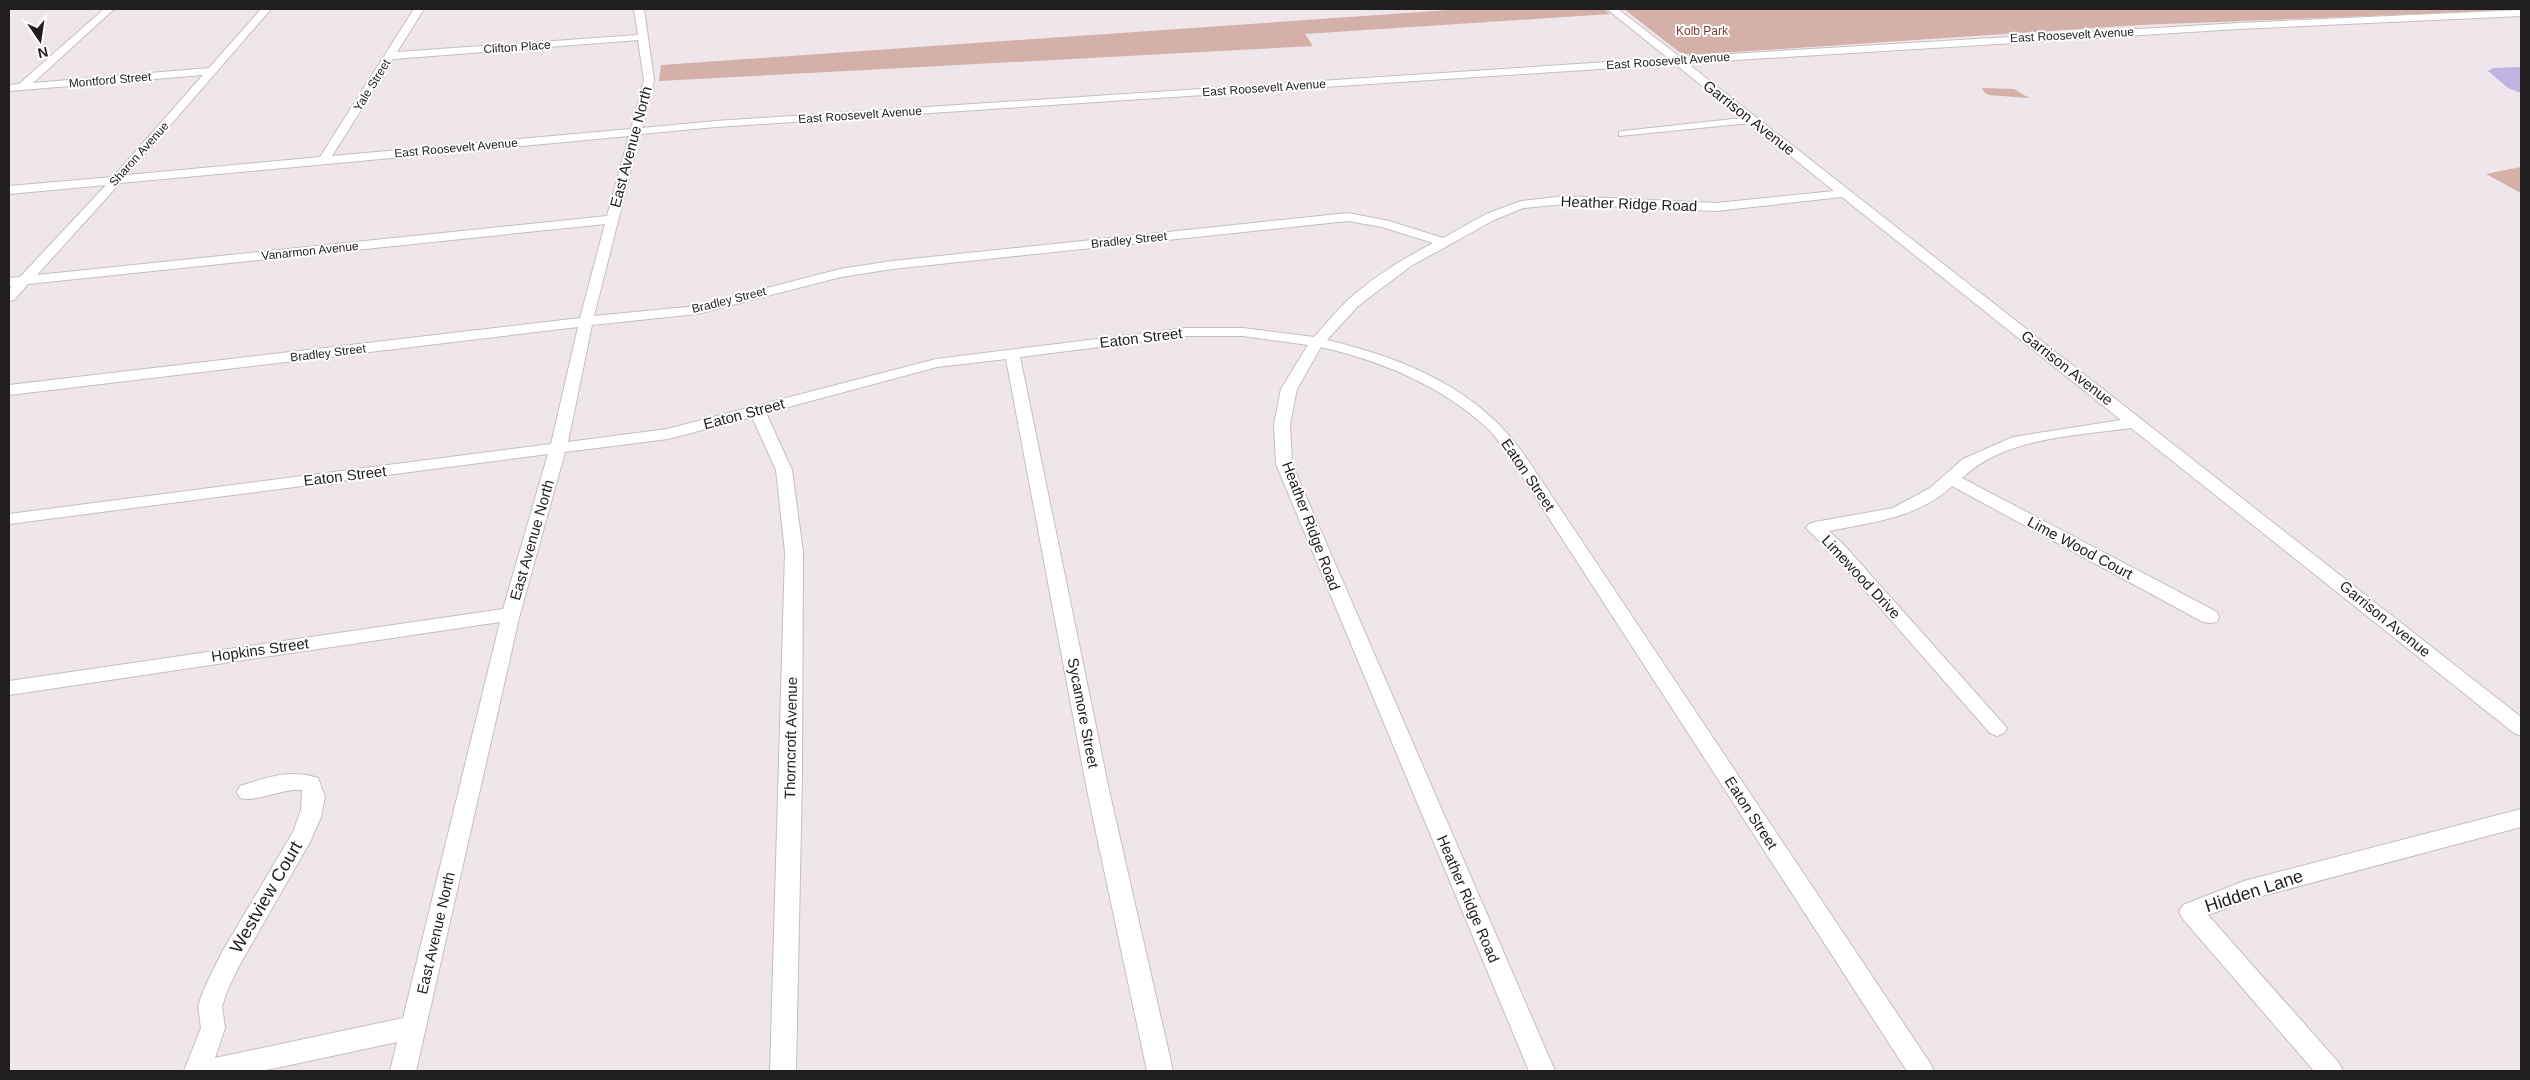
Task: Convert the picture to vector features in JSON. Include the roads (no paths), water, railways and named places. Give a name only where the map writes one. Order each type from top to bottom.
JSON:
[{"type":"street","points":[[22,87],[109,9]]},
{"type":"street","name":"Sharon Avenue","points":[[9,298],[116,180],[266,9]]},
{"type":"street","name":"Yale Street","points":[[324,160],[419,9]]},
{"type":"street","name":"East Avenue North","points":[[403,1071],[511,614],[558,449],[586,321],[649,80],[639,9]]},
{"type":"street","name":"Garrison Avenue","points":[[1612,9],[1933,264],[2137,422],[2521,728]]},
{"type":"street","name":"East Roosevelt Avenue","points":[[9,190],[635,131],[1675,60],[2212,27],[2521,13]]},
{"type":"street","name":"Clifton Place","points":[[389,56],[644,37]]},
{"type":"street","name":"Montford Street","points":[[9,88],[212,71]]},
{"type":"street","points":[[1623,134],[1751,120]]},
{"type":"street","name":"Heather Ridge Road","points":[[1542,1071],[1284,464],[1282,424],[1289,389],[1317,342],[1353,303],[1406,263],[1490,217],[1521,205],[1565,200],[1680,207],[1716,206],[1846,193]]},
{"type":"street","name":"Bradley Street","points":[[9,390],[557,326],[586,321],[698,310],[840,273],[892,265],[1348,217],[1372,219],[1392,224],[1445,243]]},
{"type":"street","name":"Vanarmon Avenue","points":[[9,282],[612,219]]},
{"type":"street","name":"Eaton Street","points":[[9,519],[668,434],[936,363],[1186,332],[1243,332],[1317,342],[1368,354],[1418,375],[1459,399],[1493,425],[1517,456],[1921,1071]]},
{"type":"street","name":"Sycamore Street","points":[[1012,354],[1098,790],[1160,1071]]},
{"type":"street","name":"Thorncroft Avenue","points":[[757,411],[784,470],[794,552],[791,776],[783,1071]]},
{"type":"street","name":"Limewood Drive","points":[[1997,728],[1838,549],[1815,528],[1898,512],[1936,492],[1969,462],[2019,440],[2137,422]]},
{"type":"street","name":"Lime Wood Court","points":[[1950,478],[2210,617]]},
{"type":"street","name":"Hopkins Street","points":[[9,688],[511,614]]},
{"type":"street","name":"Westview Court","points":[[197,1071],[213,1028],[210,1006],[216,989],[230,959],[302,836],[311,812],[315,792],[311,784],[295,780],[248,792]]},
{"type":"street","name":"Hidden Lane","points":[[2330,1071],[2191,912],[2244,891],[2521,818]]},
{"type":"street","points":[[208,1071],[414,1027]]},
{"type":"park label","name":"Kolb Park","points":[[1702,31]]}]
